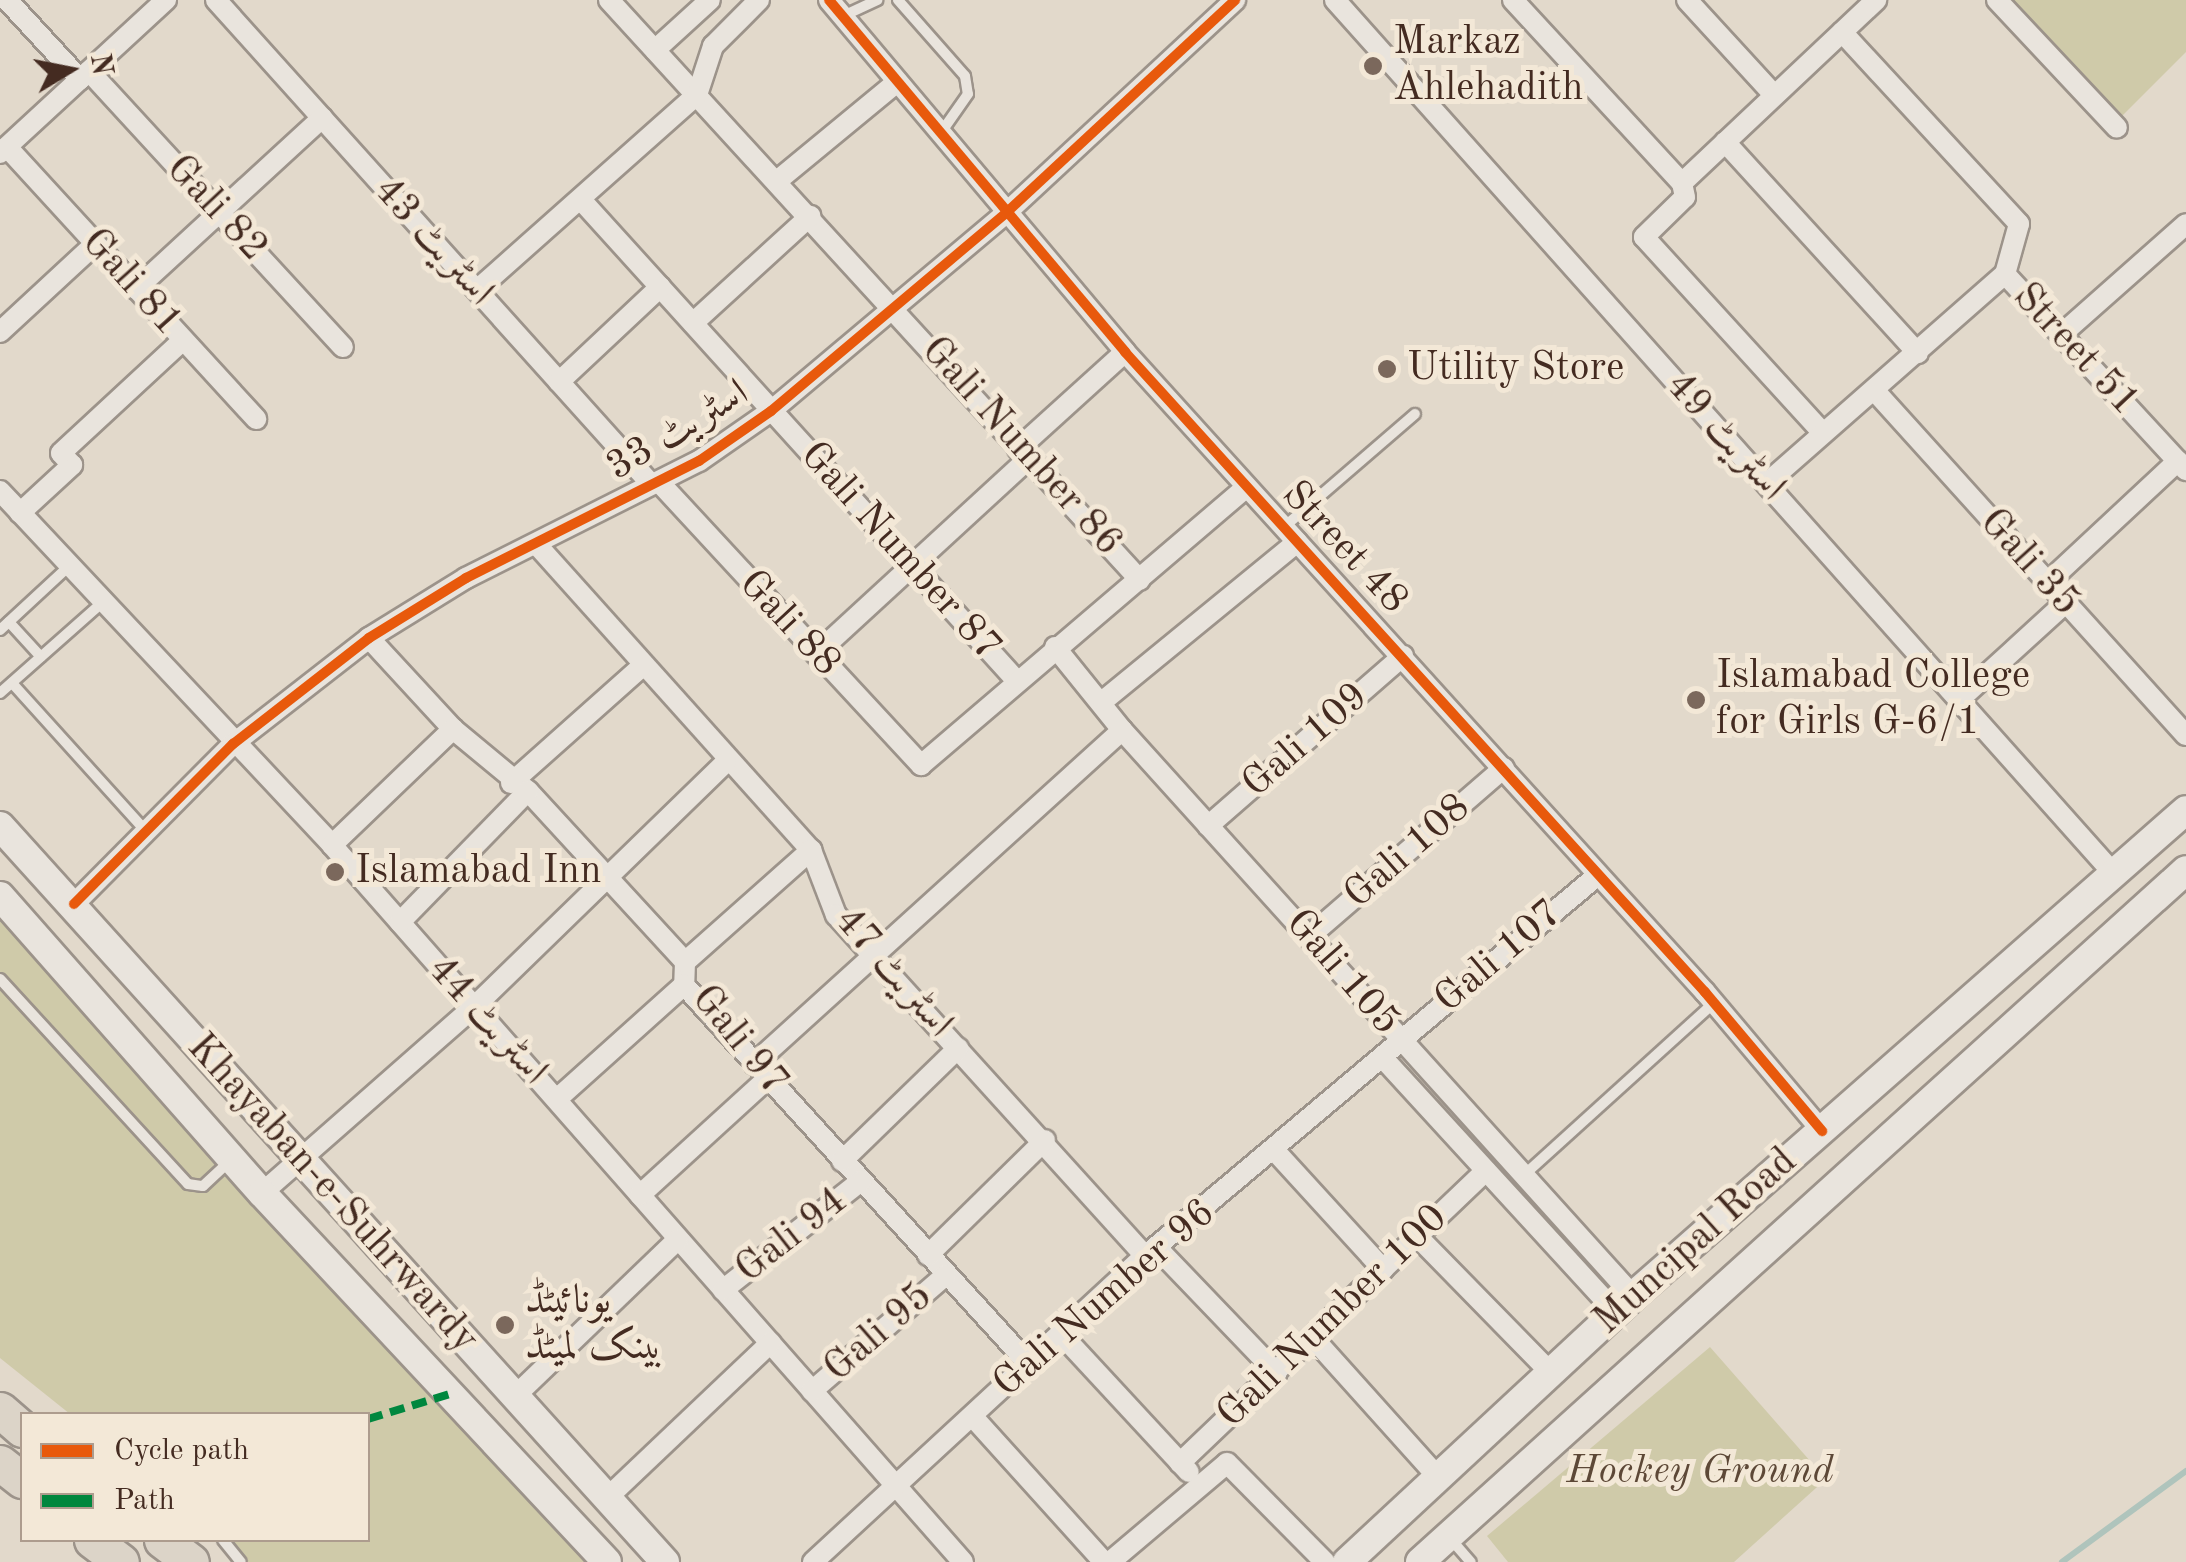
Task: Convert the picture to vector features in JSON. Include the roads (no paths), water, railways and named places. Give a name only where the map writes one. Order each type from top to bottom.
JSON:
[{"type":"highway","points":[[95,1542],[121,1562]]},
{"type":"highway","points":[[165,1542],[191,1562]]},
{"type":"street","name":"Gali 82","points":[[7,0],[220,212],[343,347]]},
{"type":"street","points":[[3,150],[166,0]]},
{"type":"street","name":"اسٹریٹ 43","points":[[216,0],[559,382],[655,483]]},
{"type":"street","name":"Gali Number 86","points":[[609,0],[898,310],[1023,454],[1140,580]]},
{"type":"street","points":[[655,50],[710,0]]},
{"type":"street","points":[[477,290],[583,202],[697,94],[714,46],[759,0]]},
{"type":"street","name":"اسٹریٹ 33","points":[[74,904],[233,744],[369,638],[466,578],[538,546],[655,483],[771,411],[898,310],[1236,0]]},
{"type":"street","name":"اسٹریٹ 49","points":[[1334,0],[2115,875]]},
{"type":"street","points":[[1513,0],[1682,183],[1685,197],[1644,238],[1822,432]]},
{"type":"street","points":[[1686,0],[1774,94]]},
{"type":"street","points":[[1997,0],[2117,128]]},
{"type":"street","points":[[1682,183],[1868,3]]},
{"type":"street","name":"Street 48","points":[[835,8],[1125,352],[1714,1003],[1822,1132]]},
{"type":"street","points":[[1766,483],[2005,274],[2019,224],[1842,32]]},
{"type":"street","points":[[778,182],[897,82]]},
{"type":"street","points":[[136,289],[322,118]]},
{"type":"street","points":[[1726,142],[1918,352]]},
{"type":"street","name":"Gali 81","points":[[3,150],[256,419]]},
{"type":"street","name":"Gali Number 87","points":[[583,202],[1016,680]]},
{"type":"street","points":[[693,323],[810,216]]},
{"type":"street","points":[[2063,333],[2186,224]]},
{"type":"street","points":[[0,332],[95,244]]},
{"type":"street","name":"Street 51","points":[[2005,274],[2182,466]]},
{"type":"street","points":[[559,382],[660,287]]},
{"type":"street","points":[[20,513],[72,465],[61,453],[183,340]]},
{"type":"street","points":[[816,654],[1125,352]]},
{"type":"street","name":"Gali 35","points":[[1874,390],[2186,735]]},
{"type":"street","points":[[2047,583],[2182,466]]},
{"type":"street","name":"Gali 88","points":[[655,483],[921,764],[1016,680]]},
{"type":"street","points":[[1016,680],[1247,487]]},
{"type":"street","name":"اسٹریٹ 44","points":[[0,490],[233,744],[332,845],[963,1562]]},
{"type":"street","points":[[1103,700],[1291,535]]},
{"type":"street","name":"اسٹریٹ 47","points":[[538,546],[640,668],[811,850],[836,915],[1151,1252],[1277,1373]]},
{"type":"street","points":[[1960,699],[2065,604]]},
{"type":"street","name":"Gali 97","points":[[369,638],[452,730],[520,786],[603,879],[685,962],[684,985],[1028,1363]]},
{"type":"street","name":"Gali 105","points":[[1055,647],[1103,700],[1122,730],[1524,1175],[1624,1304]]},
{"type":"street","name":"Gali 109","points":[[1208,826],[1403,656]]},
{"type":"street","points":[[400,922],[520,786],[640,668]]},
{"type":"street","points":[[332,845],[452,730]]},
{"type":"street","points":[[640,1195],[876,956],[1122,730]]},
{"type":"street","points":[[262,1193],[474,1007],[726,762]]},
{"type":"street","name":"Gali 108","points":[[1311,935],[1504,768]]},
{"type":"street","name":"Muncipal Road","points":[[1347,1562],[1624,1304],[2186,810]]},
{"type":"street","name":"Khayaban-e-Suhrwardy","points":[[0,826],[665,1562]]},
{"type":"street","points":[[685,962],[811,850]]},
{"type":"street","name":"Muncipal Road","points":[[1420,1562],[2186,870]]},
{"type":"street","name":"Gali 107","points":[[1400,1040],[1598,874]]},
{"type":"street","name":"Khayaban-e-Suhrwardy","points":[[4,909],[606,1562]]},
{"type":"street","points":[[557,1099],[684,985]]},
{"type":"street","name":"Gali Number 96","points":[[813,1562],[1151,1252],[1276,1152],[1400,1040]]},
{"type":"street","points":[[842,1161],[958,1048]]},
{"type":"street","points":[[1382,1057],[1486,1171],[1624,1304]]},
{"type":"street","points":[[928,1255],[1045,1140]]},
{"type":"street","points":[[1276,1152],[1383,1269]]},
{"type":"street","name":"Gali Number 100","points":[[1180,1463],[1486,1171]]},
{"type":"street","name":"Gali 94","points":[[723,1290],[861,1181]]},
{"type":"street","points":[[1416,1235],[1550,1372]]},
{"type":"street","points":[[513,1398],[678,1239]]},
{"type":"street","name":"Gali 95","points":[[812,1391],[946,1276]]},
{"type":"street","points":[[1061,1334],[1200,1483]]},
{"type":"street","points":[[1314,1339],[1438,1477]]},
{"type":"street","points":[[608,1496],[770,1343]]},
{"type":"street","points":[[972,1417],[1107,1562]]},
{"type":"street","name":"Gali Number 100","points":[[1107,1562],[1227,1462],[1325,1562]]},
{"type":"lane","points":[[835,8],[878,0]]},
{"type":"lane","points":[[898,0],[965,76],[968,94],[940,134]]},
{"type":"lane","points":[[1291,535],[1416,414]]},
{"type":"lane","points":[[42,656],[4,626],[69,566]]},
{"type":"lane","points":[[0,693],[103,602]]},
{"type":"lane","points":[[12,683],[145,830]]},
{"type":"lane","points":[[0,979],[188,1184],[203,1186],[232,1159]]},
{"type":"lane","points":[[1524,1175],[1714,1003]]},
{"type":"lane","points":[[0,1400],[13,1415]]},
{"type":"lane","points":[[1449,1536],[1471,1562]]},
{"type":"lane","points":[[225,1542],[242,1562]]},
{"type":"waterway","points":[[2062,1562],[2186,1471]]},
{"type":"place","name":"Markaz Ahlehadith","points":[[1373,66]]},
{"type":"place","name":"Utility Store","points":[[1387,369]]},
{"type":"place","name":"Islamabad College for Girls G-6/1","points":[[1696,700]]},
{"type":"place","name":"Islamabad Inn","points":[[335,872]]},
{"type":"place","name":"یونائیٹڈ بینک لمیٹڈ","points":[[505,1325]]},
{"type":"park label","name":"Hockey Ground","points":[[1700,1472]]}]
